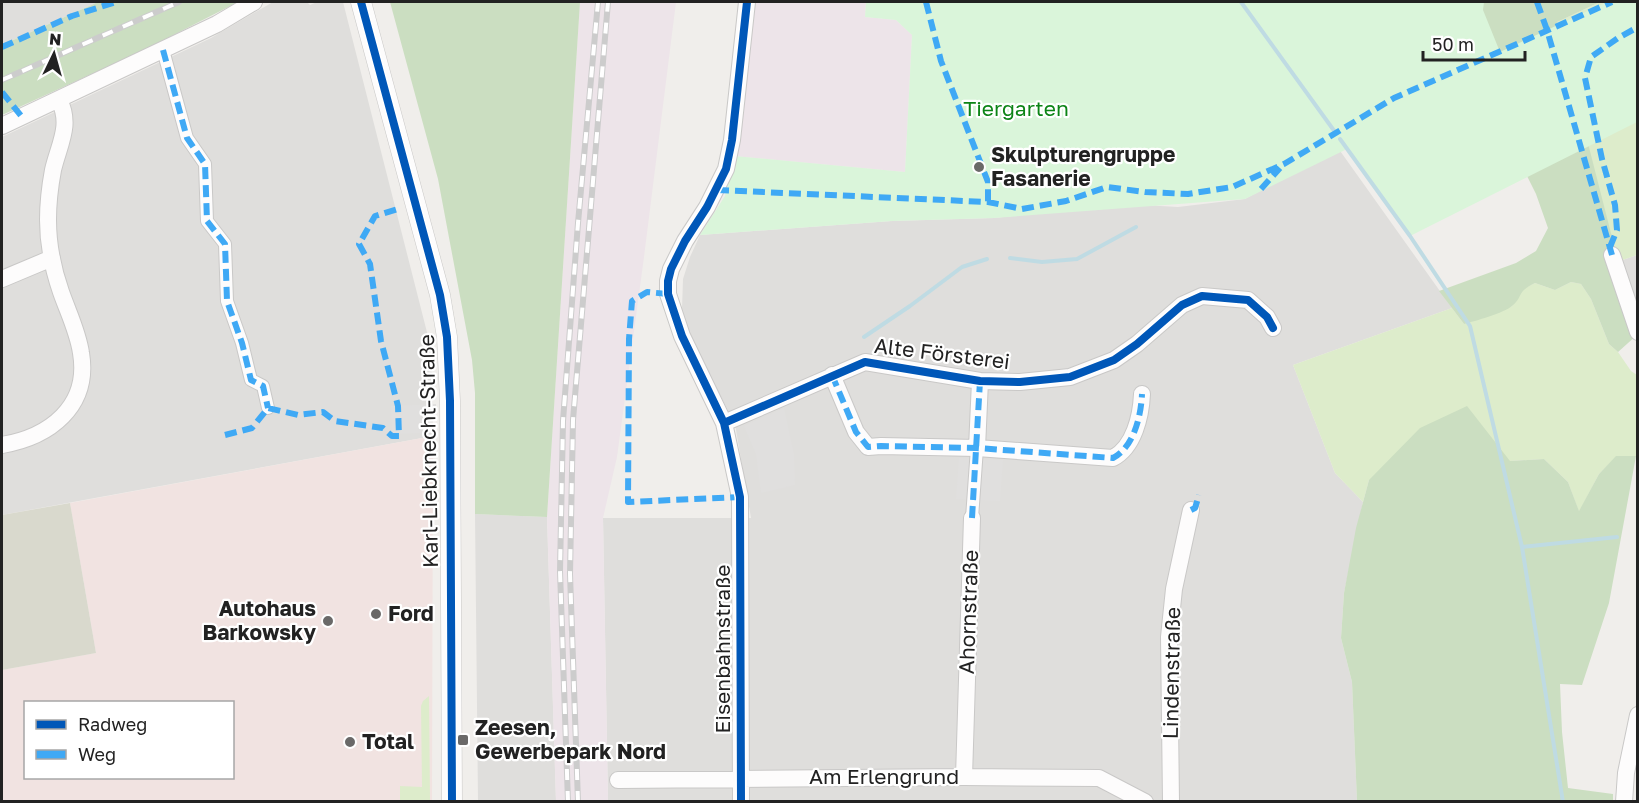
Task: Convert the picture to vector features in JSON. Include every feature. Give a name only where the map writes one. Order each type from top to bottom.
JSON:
[{"type":"street","points":[[2,126],[220,22],[254,2]]},
{"type":"street","name":"Karl-Liebknecht-Straße","points":[[362,2],[440,295],[447,338],[450,401],[452,801]]},
{"type":"street","name":"Eisenbahnstraße","points":[[741,801],[740,497],[724,423],[682,336],[668,294],[668,281],[671,269],[685,241],[707,207],[726,169],[732,140],[747,2]]},
{"type":"street","points":[[163,50],[187,138],[205,164],[207,221],[225,244],[227,301],[242,343],[251,380],[262,386],[268,408]]},
{"type":"street","points":[[2,446],[33,438],[53,426],[70,407],[80,384],[81,350],[60,291],[48,231],[49,195],[66,122],[59,99]]},
{"type":"street","points":[[1612,255],[1638,332]]},
{"type":"street","points":[[2,279],[52,258]]},
{"type":"street","name":"Alte Försterei","points":[[724,423],[865,362],[980,381],[1042,381],[1070,377],[1114,360],[1137,344],[1182,305],[1202,296],[1248,300],[1267,316],[1273,328]]},
{"type":"street","points":[[832,375],[856,432],[868,447],[977,448],[1113,458],[1123,453],[1130,442],[1142,403],[1142,394]]},
{"type":"street","points":[[977,448],[980,381]]},
{"type":"street","name":"Ahornstraße","points":[[964,777],[972,518],[977,448]]},
{"type":"street","name":"Lindenstraße","points":[[1171,801],[1169,637],[1174,589],[1191,510]]},
{"type":"street","points":[[1624,801],[1626,773],[1638,715]]},
{"type":"street","name":"Am Erlengrund","points":[[618,780],[1099,778],[1145,801]]},
{"type":"shaded area","points":[[2,2],[98,2],[2,45]]},
{"type":"shaded area","points":[[273,2],[307,2],[310,5],[317,2],[343,2],[432,352],[433,436],[2,515],[2,137],[211,38]]},
{"type":"shaded area","points":[[580,2],[676,2],[617,457],[603,518],[608,801],[556,802],[547,517]]},
{"type":"shaded area","points":[[752,2],[866,2],[865,17],[896,20],[912,35],[905,172],[734,156]]},
{"type":"shaded area","points":[[1338,148],[1452,308],[1293,365],[1335,473],[1363,502],[1344,593],[1341,638],[1352,682],[1357,801],[608,801],[603,518],[751,518],[735,424],[690,337],[682,309],[683,279],[700,235],[892,221],[994,218],[1125,204],[1178,207],[1245,199]]},
{"type":"shaded area","points":[[1637,255],[1637,328],[1617,262]]},
{"type":"shaded area","points":[[436,404],[436,414],[421,415],[421,433],[392,434],[391,406]]},
{"type":"shaded area","points":[[784,408],[794,455],[795,485],[761,493],[756,454],[744,426]]},
{"type":"shaded area","points":[[433,436],[432,801],[2,802],[2,670],[96,653],[70,503]]},
{"type":"shaded area","points":[[959,458],[1003,460],[1000,501],[956,499]]},
{"type":"shaded area","points":[[70,503],[96,653],[2,670],[2,515]]},
{"type":"shaded area","points":[[475,514],[547,517],[556,801],[478,801]]},
{"type":"green space","points":[[98,2],[238,2],[144,50],[2,115],[2,45]]},
{"type":"green space","points":[[390,2],[580,2],[547,517],[475,514],[475,393],[472,360],[438,179]]},
{"type":"green space","name":"Tiergarten","points":[[866,2],[1484,2],[1483,10],[1500,52],[1607,2],[1637,2],[1637,122],[1410,236],[1347,149],[1245,199],[994,218],[892,221],[700,235],[725,196],[734,156],[905,172],[912,35],[896,20],[865,17]]},
{"type":"green space","points":[[1468,2],[1600,2],[1557,22],[1637,335],[1618,352],[1609,344],[1591,299],[1581,284],[1571,282],[1555,290],[1535,283],[1525,289],[1516,303],[1508,309],[1464,324],[1439,291],[1516,263],[1536,251],[1548,228],[1536,194],[1493,108]]},
{"type":"green space","points":[[1600,2],[1637,2],[1637,255],[1617,262],[1557,22]]},
{"type":"green space","points":[[1571,282],[1581,284],[1591,299],[1609,344],[1637,375],[1637,456],[1616,457],[1599,474],[1579,512],[1568,482],[1544,459],[1510,461],[1369,480],[1363,502],[1335,473],[1293,365],[1452,308],[1464,324],[1512,306],[1523,289],[1535,283],[1555,290]]},
{"type":"green space","points":[[1467,406],[1510,461],[1544,459],[1568,482],[1579,511],[1599,474],[1616,456],[1636,456],[1609,603],[1582,685],[1560,684],[1568,788],[1613,794],[1613,801],[1357,801],[1352,682],[1341,638],[1344,593],[1356,528],[1369,480],[1420,428]]},
{"type":"green space","points":[[429,696],[430,801],[400,801],[400,786],[422,787],[421,706]]},
{"type":"waterway","points":[[1241,2],[1335,132]]},
{"type":"waterway","points":[[1340,139],[1410,236],[1470,326],[1522,547],[1563,802]]},
{"type":"waterway","points":[[1010,258],[1042,262],[1077,259],[1136,227]]},
{"type":"waterway","points":[[864,337],[962,267],[987,259]]},
{"type":"waterway","points":[[1522,547],[1617,537]]},
{"type":"railway","points":[[2,80],[179,2]]},
{"type":"railway","points":[[568,802],[560,571],[563,421],[598,2]]},
{"type":"railway","points":[[578,802],[570,574],[573,420],[608,2]]},
{"type":"marked path","points":[[2,47],[72,16],[116,2]]},
{"type":"marked path","points":[[926,2],[941,61],[988,182],[988,202]]},
{"type":"marked path","points":[[1537,2],[1612,255]]},
{"type":"marked path","points":[[717,190],[988,202],[1022,209],[1066,201],[1107,187],[1188,194],[1232,187],[1284,164],[1394,98],[1612,2]]},
{"type":"marked path","points":[[1610,247],[1617,230],[1615,205],[1602,159],[1585,78],[1591,57],[1638,27]]},
{"type":"marked path","points":[[163,50],[187,138],[205,164],[207,221],[225,244],[227,301],[242,343],[251,380],[263,386],[268,408]]},
{"type":"marked path","points":[[2,92],[22,117]]},
{"type":"marked path","points":[[1261,189],[1280,168]]},
{"type":"marked path","points":[[225,435],[252,428],[268,408],[298,415],[323,412],[335,421],[383,428],[392,436],[399,436],[398,406],[381,341],[370,264],[359,244],[375,216],[401,208]]},
{"type":"marked path","points":[[668,294],[647,292],[632,301],[629,339],[628,502],[740,497]]},
{"type":"marked path","points":[[832,375],[856,432],[868,447],[977,448],[1113,458],[1131,439],[1138,421],[1142,394]]},
{"type":"marked path","points":[[972,518],[980,381]]},
{"type":"marked path","points":[[1191,510],[1195,508],[1199,495]]},
{"type":"cycle path","points":[[361,2],[440,295],[447,337],[450,401],[452,802]]},
{"type":"cycle path","points":[[741,802],[740,497],[724,423],[682,336],[668,294],[668,281],[671,269],[685,241],[707,207],[726,169],[732,140],[747,2]]},
{"type":"cycle path","points":[[724,423],[865,362],[980,381],[1020,382],[1070,377],[1114,360],[1137,344],[1182,305],[1202,296],[1248,300],[1267,317],[1273,328]]},
{"type":"place","name":"Skulpturengruppe Fasanerie","points":[[979,167]]},
{"type":"place","name":"Ford","points":[[376,614]]},
{"type":"place","name":"Autohaus Barkowsky","points":[[328,621]]},
{"type":"place","name":"Zeesen, Gewerbepark Nord","points":[[463,740]]},
{"type":"place","name":"Total","points":[[350,742]]}]
